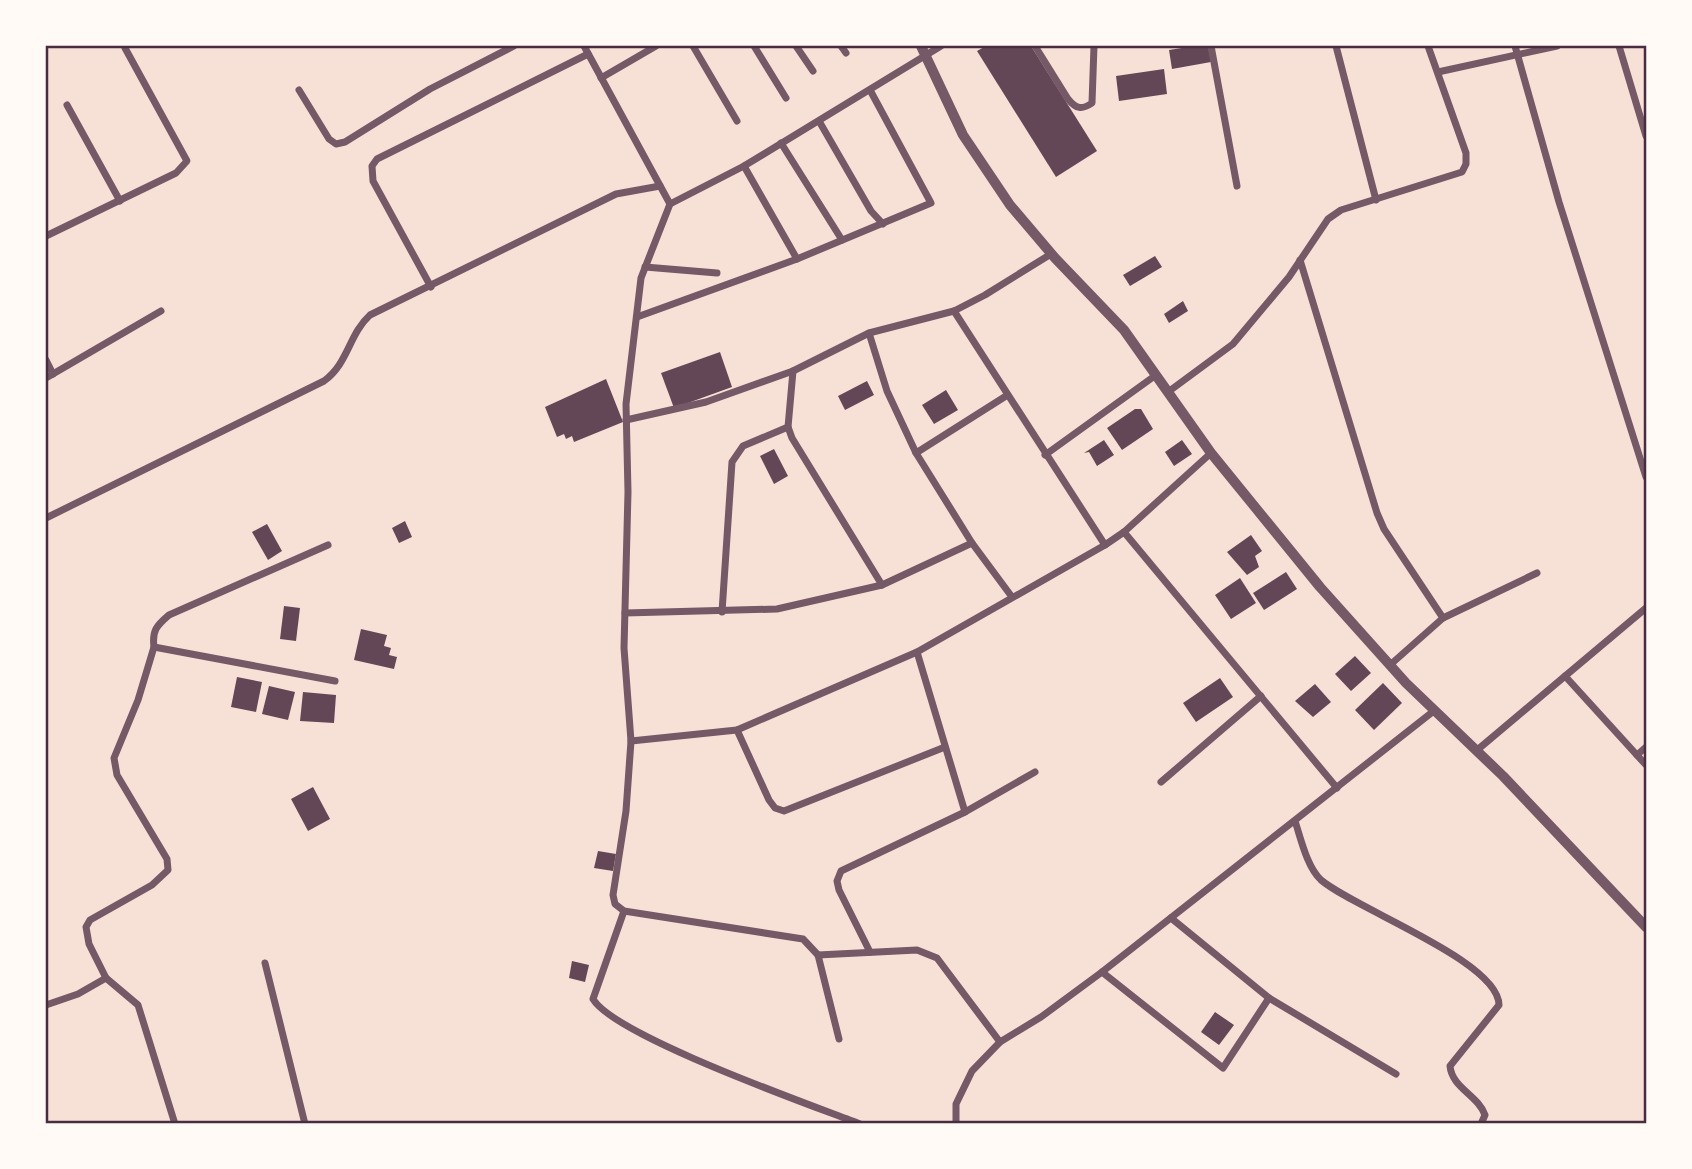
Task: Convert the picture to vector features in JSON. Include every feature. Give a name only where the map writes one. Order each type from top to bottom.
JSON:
[{"type":"street","points":[[299,90],[328,139],[336,144],[345,142],[430,89],[513,46]]},
{"type":"street","points":[[584,46],[670,204]]},
{"type":"street","points":[[601,78],[656,46]]},
{"type":"street","points":[[693,46],[737,121]]},
{"type":"street","points":[[754,46],[786,98]]},
{"type":"street","points":[[796,46],[813,71]]},
{"type":"street","points":[[839,1039],[818,955],[803,939],[624,911],[615,904],[613,895],[626,811],[631,741],[624,648],[626,420],[632,346],[640,278],[670,204],[744,166],[819,121],[870,90],[924,50],[941,46]]},
{"type":"street","points":[[1035,46],[1068,99],[1074,107],[1080,108],[1091,103],[1094,46]]},
{"type":"street","points":[[1211,46],[1237,187]]},
{"type":"street","points":[[1336,46],[1376,200]]},
{"type":"street","points":[[1168,392],[1233,344],[1300,260],[1328,219],[1340,210],[1462,172],[1466,153],[1428,46]]},
{"type":"street","points":[[1515,46],[1559,202],[1647,477]]},
{"type":"street","points":[[1438,72],[1557,46]]},
{"type":"street","points":[[1619,46],[1647,136]]},
{"type":"street","points":[[46,236],[176,173],[187,161],[125,48]]},
{"type":"street","points":[[924,50],[966,140],[1010,205],[1051,254],[1124,330],[1210,453],[1320,587],[1390,665],[1647,927]]},
{"type":"street","points":[[431,287],[373,181],[372,166],[377,159],[588,54]]},
{"type":"street","points":[[637,317],[797,259],[931,203],[870,90]]},
{"type":"street","points":[[67,105],[120,201]]},
{"type":"street","points":[[819,121],[871,211],[883,224]]},
{"type":"street","points":[[781,144],[842,240]]},
{"type":"street","points":[[744,166],[797,259]]},
{"type":"street","points":[[46,518],[324,381],[336,373],[360,324],[370,315],[616,194],[660,186]]},
{"type":"street","points":[[860,231],[871,211]]},
{"type":"street","points":[[626,420],[706,402],[793,371],[869,333],[954,311],[1051,254]]},
{"type":"street","points":[[1300,260],[1377,513],[1384,529],[1443,618]]},
{"type":"street","points":[[645,267],[717,273]]},
{"type":"street","points":[[46,378],[161,310]]},
{"type":"street","points":[[954,311],[1006,396],[1105,545]]},
{"type":"street","points":[[869,333],[887,391],[916,453],[972,543],[1012,597]]},
{"type":"street","points":[[46,360],[53,374]]},
{"type":"street","points":[[793,371],[788,427],[882,585]]},
{"type":"street","points":[[1045,455],[1156,375]]},
{"type":"street","points":[[916,453],[1006,396]]},
{"type":"street","points":[[722,612],[732,462],[743,446],[788,427]]},
{"type":"street","points":[[631,741],[737,730],[917,652],[1105,545],[1210,453]]},
{"type":"street","points":[[1124,531],[1337,788]]},
{"type":"street","points":[[625,613],[777,609],[882,585],[972,543]]},
{"type":"street","points":[[175,1124],[138,1005],[106,978],[89,944],[86,928],[90,920],[152,885],[168,870],[167,859],[117,775],[114,758],[138,700],[154,648],[152,634],[157,625],[169,615],[328,545]]},
{"type":"street","points":[[1390,665],[1443,618],[1537,573]]},
{"type":"street","points":[[1476,751],[1647,608]]},
{"type":"street","points":[[154,648],[335,681]]},
{"type":"street","points":[[917,652],[965,812]]},
{"type":"street","points":[[1565,676],[1647,765]]},
{"type":"street","points":[[1161,782],[1261,696]]},
{"type":"street","points":[[956,1124],[956,1104],[972,1071],[1000,1042],[1041,1017],[1102,972],[1435,710]]},
{"type":"street","points":[[737,730],[769,800],[775,808],[784,811],[946,747]]},
{"type":"street","points":[[1637,755],[1647,747]]},
{"type":"street","points":[[870,953],[839,890],[837,881],[841,871],[965,812],[1035,772]]},
{"type":"street","points":[[1295,821],[1319,878],[1467,964],[1493,985],[1499,995],[1499,1005],[1450,1066],[1451,1075],[1457,1083],[1482,1107],[1485,1115],[1481,1124]]},
{"type":"street","points":[[624,911],[593,999],[598,1008],[632,1028],[775,1093],[860,1124]]},
{"type":"street","points":[[1171,918],[1269,998],[1396,1074]]},
{"type":"street","points":[[818,955],[917,950],[937,958],[1000,1042]]},
{"type":"street","points":[[265,963],[305,1124]]},
{"type":"street","points":[[1102,972],[1223,1068],[1269,998]]},
{"type":"street","points":[[46,1005],[78,994],[106,978]]},
{"type":"building","points":[[986,46],[1031,46],[1097,151],[1056,177],[977,51]]},
{"type":"building","points":[[1208,46],[1211,62],[1172,69],[1169,50]]},
{"type":"building","points":[[1164,69],[1167,94],[1119,101],[1116,76]]},
{"type":"building","points":[[1155,256],[1162,267],[1130,286],[1123,275]]},
{"type":"building","points":[[1183,301],[1188,311],[1169,323],[1164,314]]},
{"type":"building","points":[[720,352],[732,387],[674,408],[661,373]]},
{"type":"building","points":[[606,379],[623,422],[574,442],[572,436],[566,439],[564,434],[557,437],[545,407]]},
{"type":"building","points":[[867,381],[874,395],[845,410],[838,396]]},
{"type":"building","points":[[946,390],[958,410],[934,424],[922,405]]},
{"type":"building","points":[[1135,409],[1141,409],[1153,429],[1122,450],[1107,428]]},
{"type":"building","points":[[1104,440],[1114,455],[1097,466],[1089,452],[1084,453]]},
{"type":"building","points":[[1182,440],[1192,454],[1174,466],[1165,452]]},
{"type":"building","points":[[774,449],[788,476],[774,484],[760,456]]},
{"type":"building","points":[[405,521],[412,537],[399,543],[392,528]]},
{"type":"building","points":[[267,524],[282,551],[268,560],[252,532]]},
{"type":"building","points":[[1251,535],[1262,551],[1255,556],[1259,567],[1247,575],[1227,552]]},
{"type":"building","points":[[1286,572],[1297,589],[1264,610],[1253,593]]},
{"type":"building","points":[[1240,578],[1256,603],[1231,619],[1215,595]]},
{"type":"building","points":[[284,606],[300,608],[296,641],[280,639]]},
{"type":"building","points":[[361,629],[387,635],[384,646],[391,648],[389,655],[397,657],[394,669],[354,660]]},
{"type":"building","points":[[1355,656],[1371,673],[1351,691],[1335,674]]},
{"type":"building","points":[[237,677],[262,682],[256,712],[231,707]]},
{"type":"building","points":[[1220,678],[1233,697],[1196,722],[1183,703]]},
{"type":"building","points":[[1383,683],[1402,703],[1374,730],[1355,710]]},
{"type":"building","points":[[1315,684],[1331,702],[1313,717],[1295,701]]},
{"type":"building","points":[[269,686],[295,692],[288,720],[262,714]]},
{"type":"building","points":[[303,692],[336,695],[334,723],[300,721]]},
{"type":"building","points":[[313,787],[330,819],[308,831],[291,799]]},
{"type":"building","points":[[598,851],[616,854],[613,871],[594,868]]},
{"type":"building","points":[[572,961],[589,965],[585,982],[569,978]]},
{"type":"building","points":[[1215,1012],[1234,1025],[1219,1045],[1201,1032]]}]
